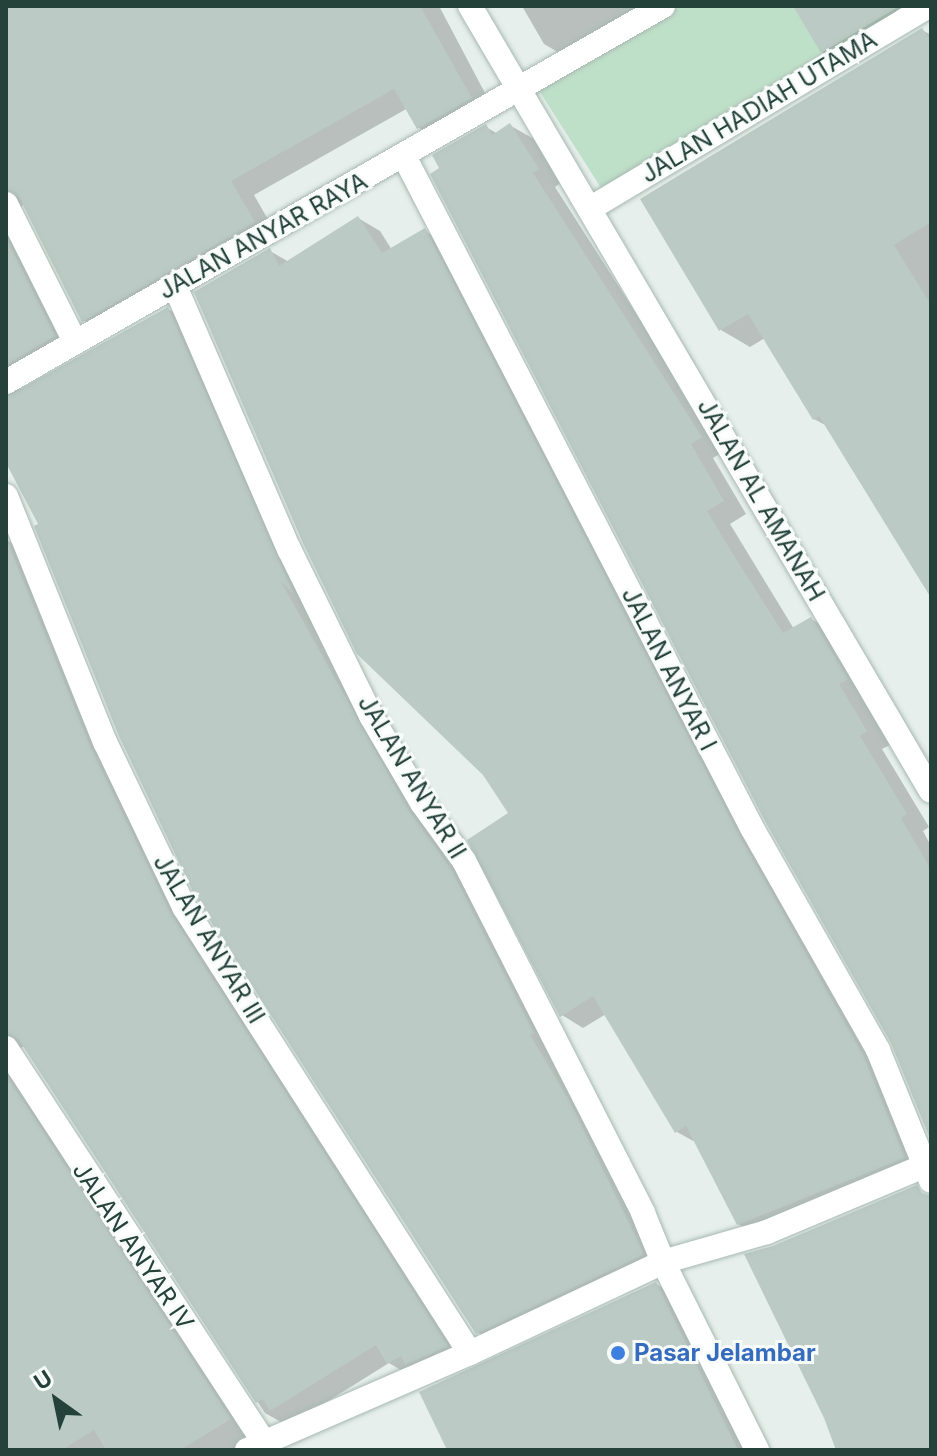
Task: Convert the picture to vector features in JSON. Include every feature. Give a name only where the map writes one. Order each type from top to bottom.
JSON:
[{"type":"street","name":"JALAN AL AMANAH","points":[[470,6],[931,791]]},
{"type":"street","points":[[519,89],[663,6]]},
{"type":"street","name":"JALAN HADIAH UTAMA","points":[[591,208],[929,6]]},
{"type":"street","name":"JALAN ANYAR RAYA","points":[[6,382],[519,89]]},
{"type":"street","name":"JALAN ANYAR I","points":[[404,156],[752,828],[878,1050],[928,1174]]},
{"type":"street","points":[[6,204],[75,342]]},
{"type":"street","name":"JALAN ANYAR II","points":[[175,286],[289,549],[364,702],[422,803],[464,861],[643,1213],[663,1262],[757,1450]]},
{"type":"street","name":"JALAN ANYAR III","points":[[6,496],[105,742],[184,907],[470,1353]]},
{"type":"street","name":"JALAN ANYAR IV","points":[[6,1048],[255,1446]]},
{"type":"street","points":[[255,1446],[470,1353],[663,1262],[767,1232],[928,1174]]},
{"type":"green space","points":[[677,6],[909,6],[601,188],[538,89]]},
{"type":"building","points":[[6,6],[420,6],[472,98],[417,129],[394,89],[231,181],[255,222],[82,322],[19,197],[6,189]]},
{"type":"building","points":[[793,6],[900,6],[821,53]]},
{"type":"building","points":[[922,28],[931,41],[931,222],[894,245],[931,305],[931,598],[819,416],[813,420],[748,314],[719,331],[640,199]]},
{"type":"building","points":[[510,123],[539,169],[533,173],[702,437],[691,444],[724,501],[707,511],[733,554],[783,633],[811,617],[848,679],[839,684],[867,731],[860,736],[907,814],[901,818],[931,870],[931,1141],[891,1043],[765,821],[430,174],[439,168],[432,155],[486,124],[492,135]]},
{"type":"building","points":[[358,216],[382,253],[425,228],[739,835],[864,1057],[905,1158],[737,1225],[686,1126],[675,1133],[593,996],[560,1017],[467,840],[508,813],[483,775],[357,654],[303,543],[194,292],[270,248],[279,266]]},
{"type":"building","points":[[6,238],[55,336],[6,365]]},
{"type":"building","points":[[168,307],[294,594],[280,580],[409,811],[451,869],[534,1033],[530,1035],[569,1100],[641,1247],[643,1255],[476,1334],[197,900],[119,736],[34,526],[38,524],[6,463],[6,397]]},
{"type":"building","points":[[6,538],[91,748],[171,914],[448,1346],[405,1365],[401,1356],[387,1364],[376,1345],[270,1411],[263,1399],[256,1403],[19,1040],[6,1033]]},
{"type":"building","points":[[6,1075],[231,1419],[180,1450],[106,1450],[94,1430],[62,1450],[6,1450]]},
{"type":"building","points":[[917,1185],[922,1193],[931,1196],[931,1450],[836,1450],[824,1418],[744,1254],[773,1246]]},
{"type":"building","name":"Pasar Jelambar","points":[[656,1282],[738,1450],[447,1450],[419,1392]]},
{"type":"place","name":"Pasar Jelambar","points":[[618,1353]]}]
